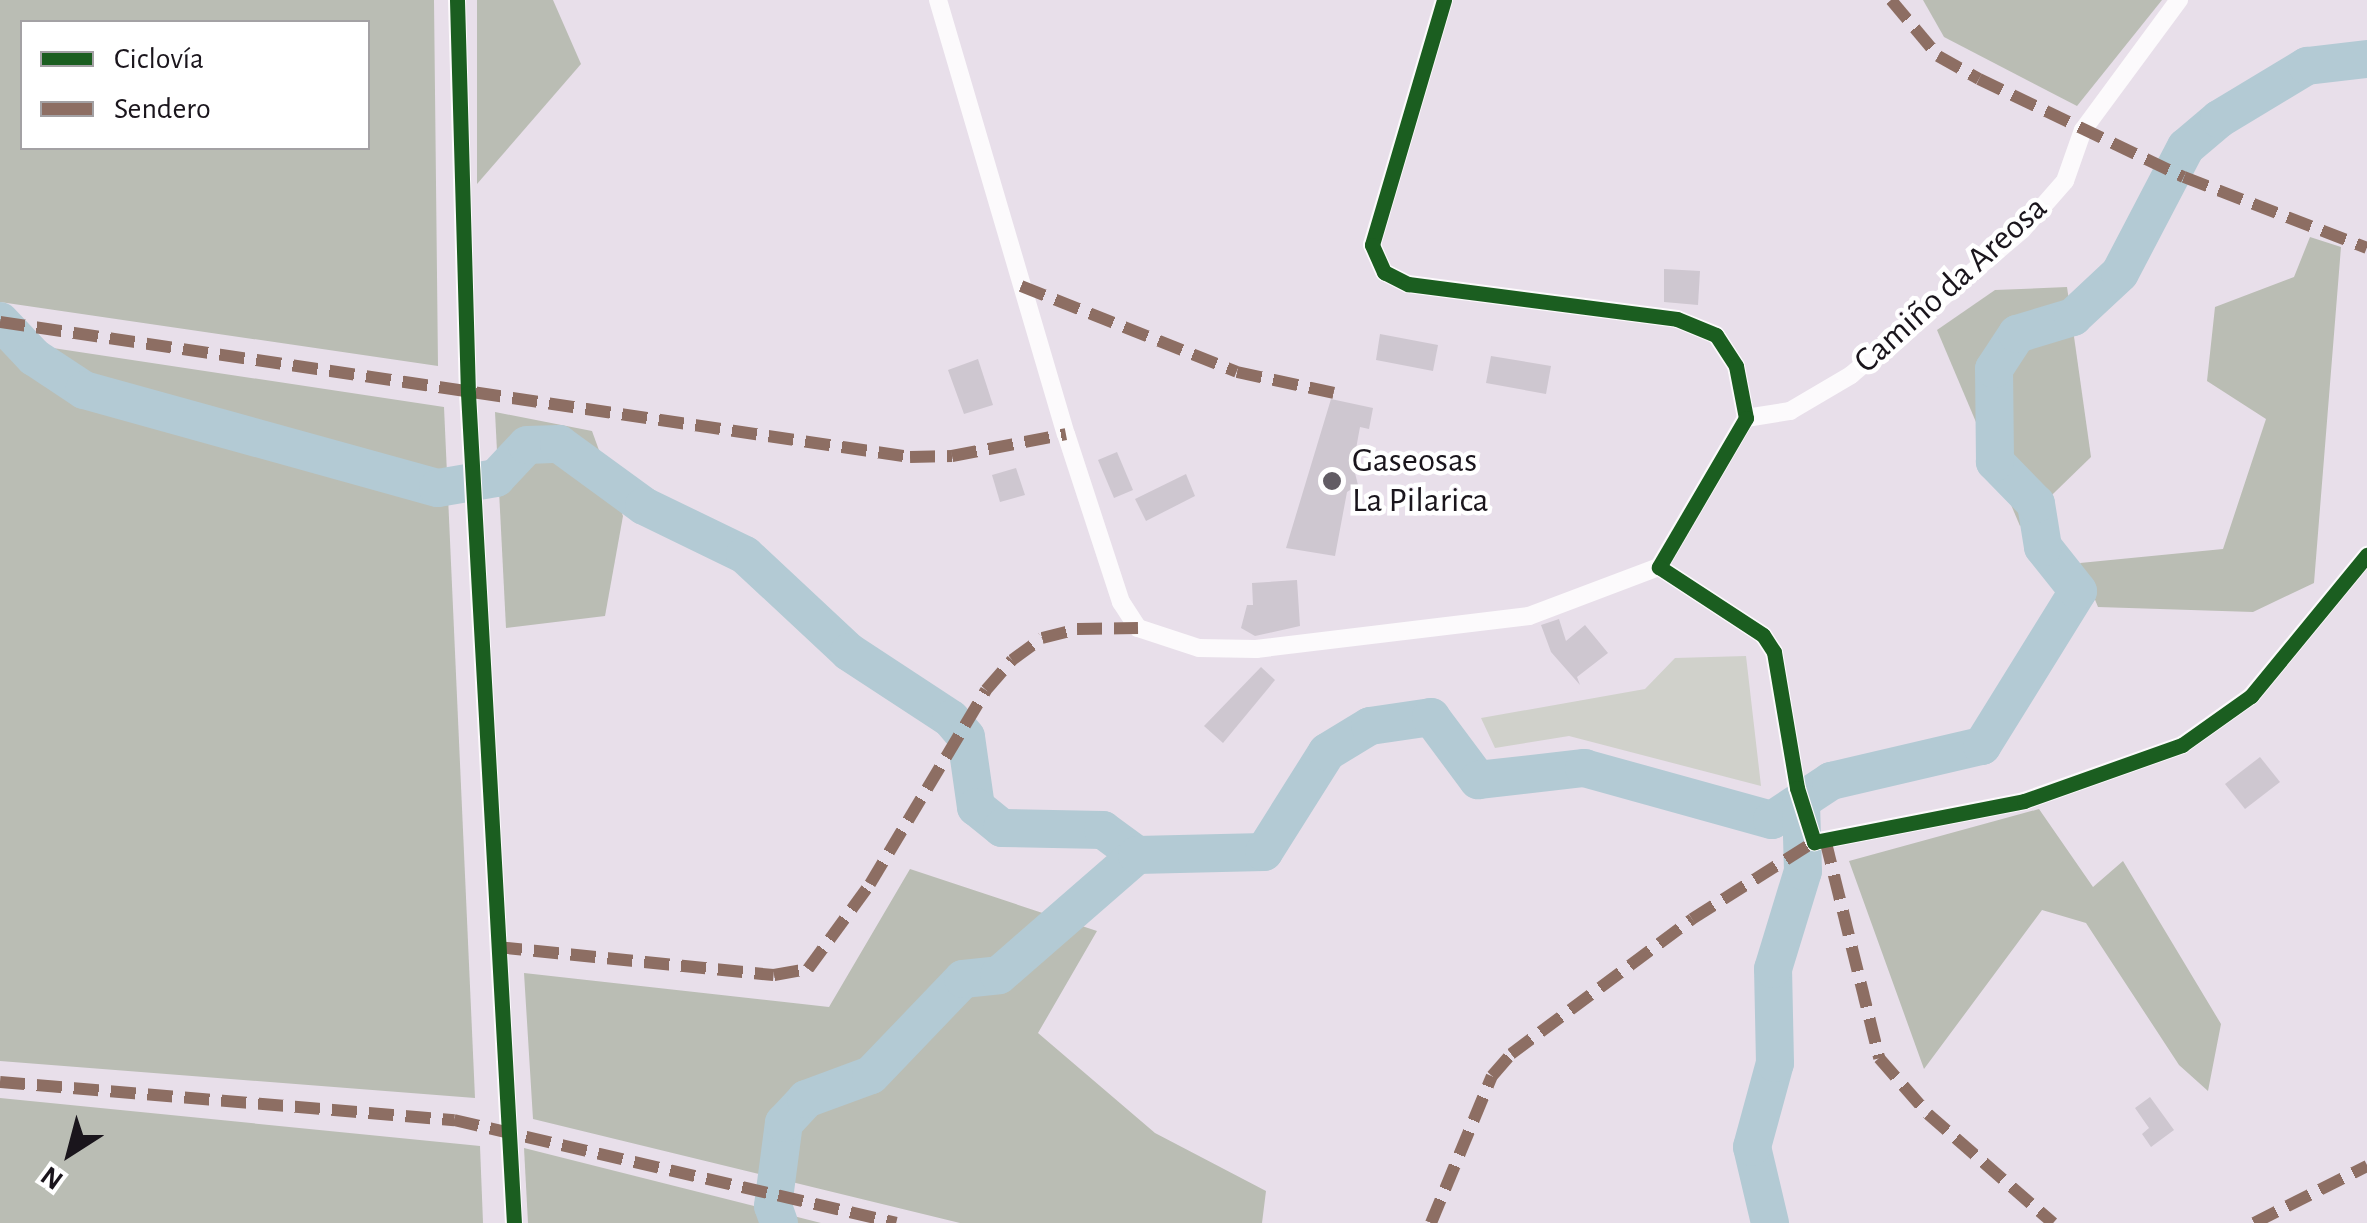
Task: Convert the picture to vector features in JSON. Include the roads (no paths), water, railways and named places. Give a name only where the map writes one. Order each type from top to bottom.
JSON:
[{"type":"street","points":[[457,0],[468,393],[514,1223]]},
{"type":"street","points":[[938,0],[1066,434],[1121,602],[1138,628],[1199,648],[1256,649],[1529,616],[1659,567],[1746,418],[1736,366],[1716,334],[1677,319],[1408,284],[1384,272],[1372,245],[1444,0]]},
{"type":"street","name":"Camiño da Areosa","points":[[1746,418],[1790,412],[1851,375],[2022,230],[2065,181],[2083,130],[2179,0]]},
{"type":"street","points":[[1659,567],[1763,636],[1774,652],[1797,788],[1814,842],[2024,801],[2182,744],[2251,696],[2367,554]]},
{"type":"waterway","points":[[779,1223],[773,1206],[784,1123],[806,1099],[871,1075],[963,979],[999,975],[1137,855],[1264,852],[1327,752],[1370,726],[1431,717],[1478,780],[1584,768],[1772,820],[1831,781],[1982,746],[2078,591],[2043,547],[2036,504],[1995,462],[1994,369],[2017,334],[2073,317],[2120,273],[2186,147],[2219,119],[2307,66],[2367,59]]},
{"type":"waterway","points":[[0,321],[34,357],[84,390],[438,488],[496,478],[527,445],[559,444],[644,506],[745,555],[849,652],[951,719],[966,737],[976,807],[1002,828],[1103,830],[1137,855]]},
{"type":"waterway","points":[[1770,1223],[1752,1147],[1775,1063],[1773,969],[1803,871],[1801,802]]},
{"type":"place","name":"Gaseosas La Pilarica","points":[[1332,481]]}]
